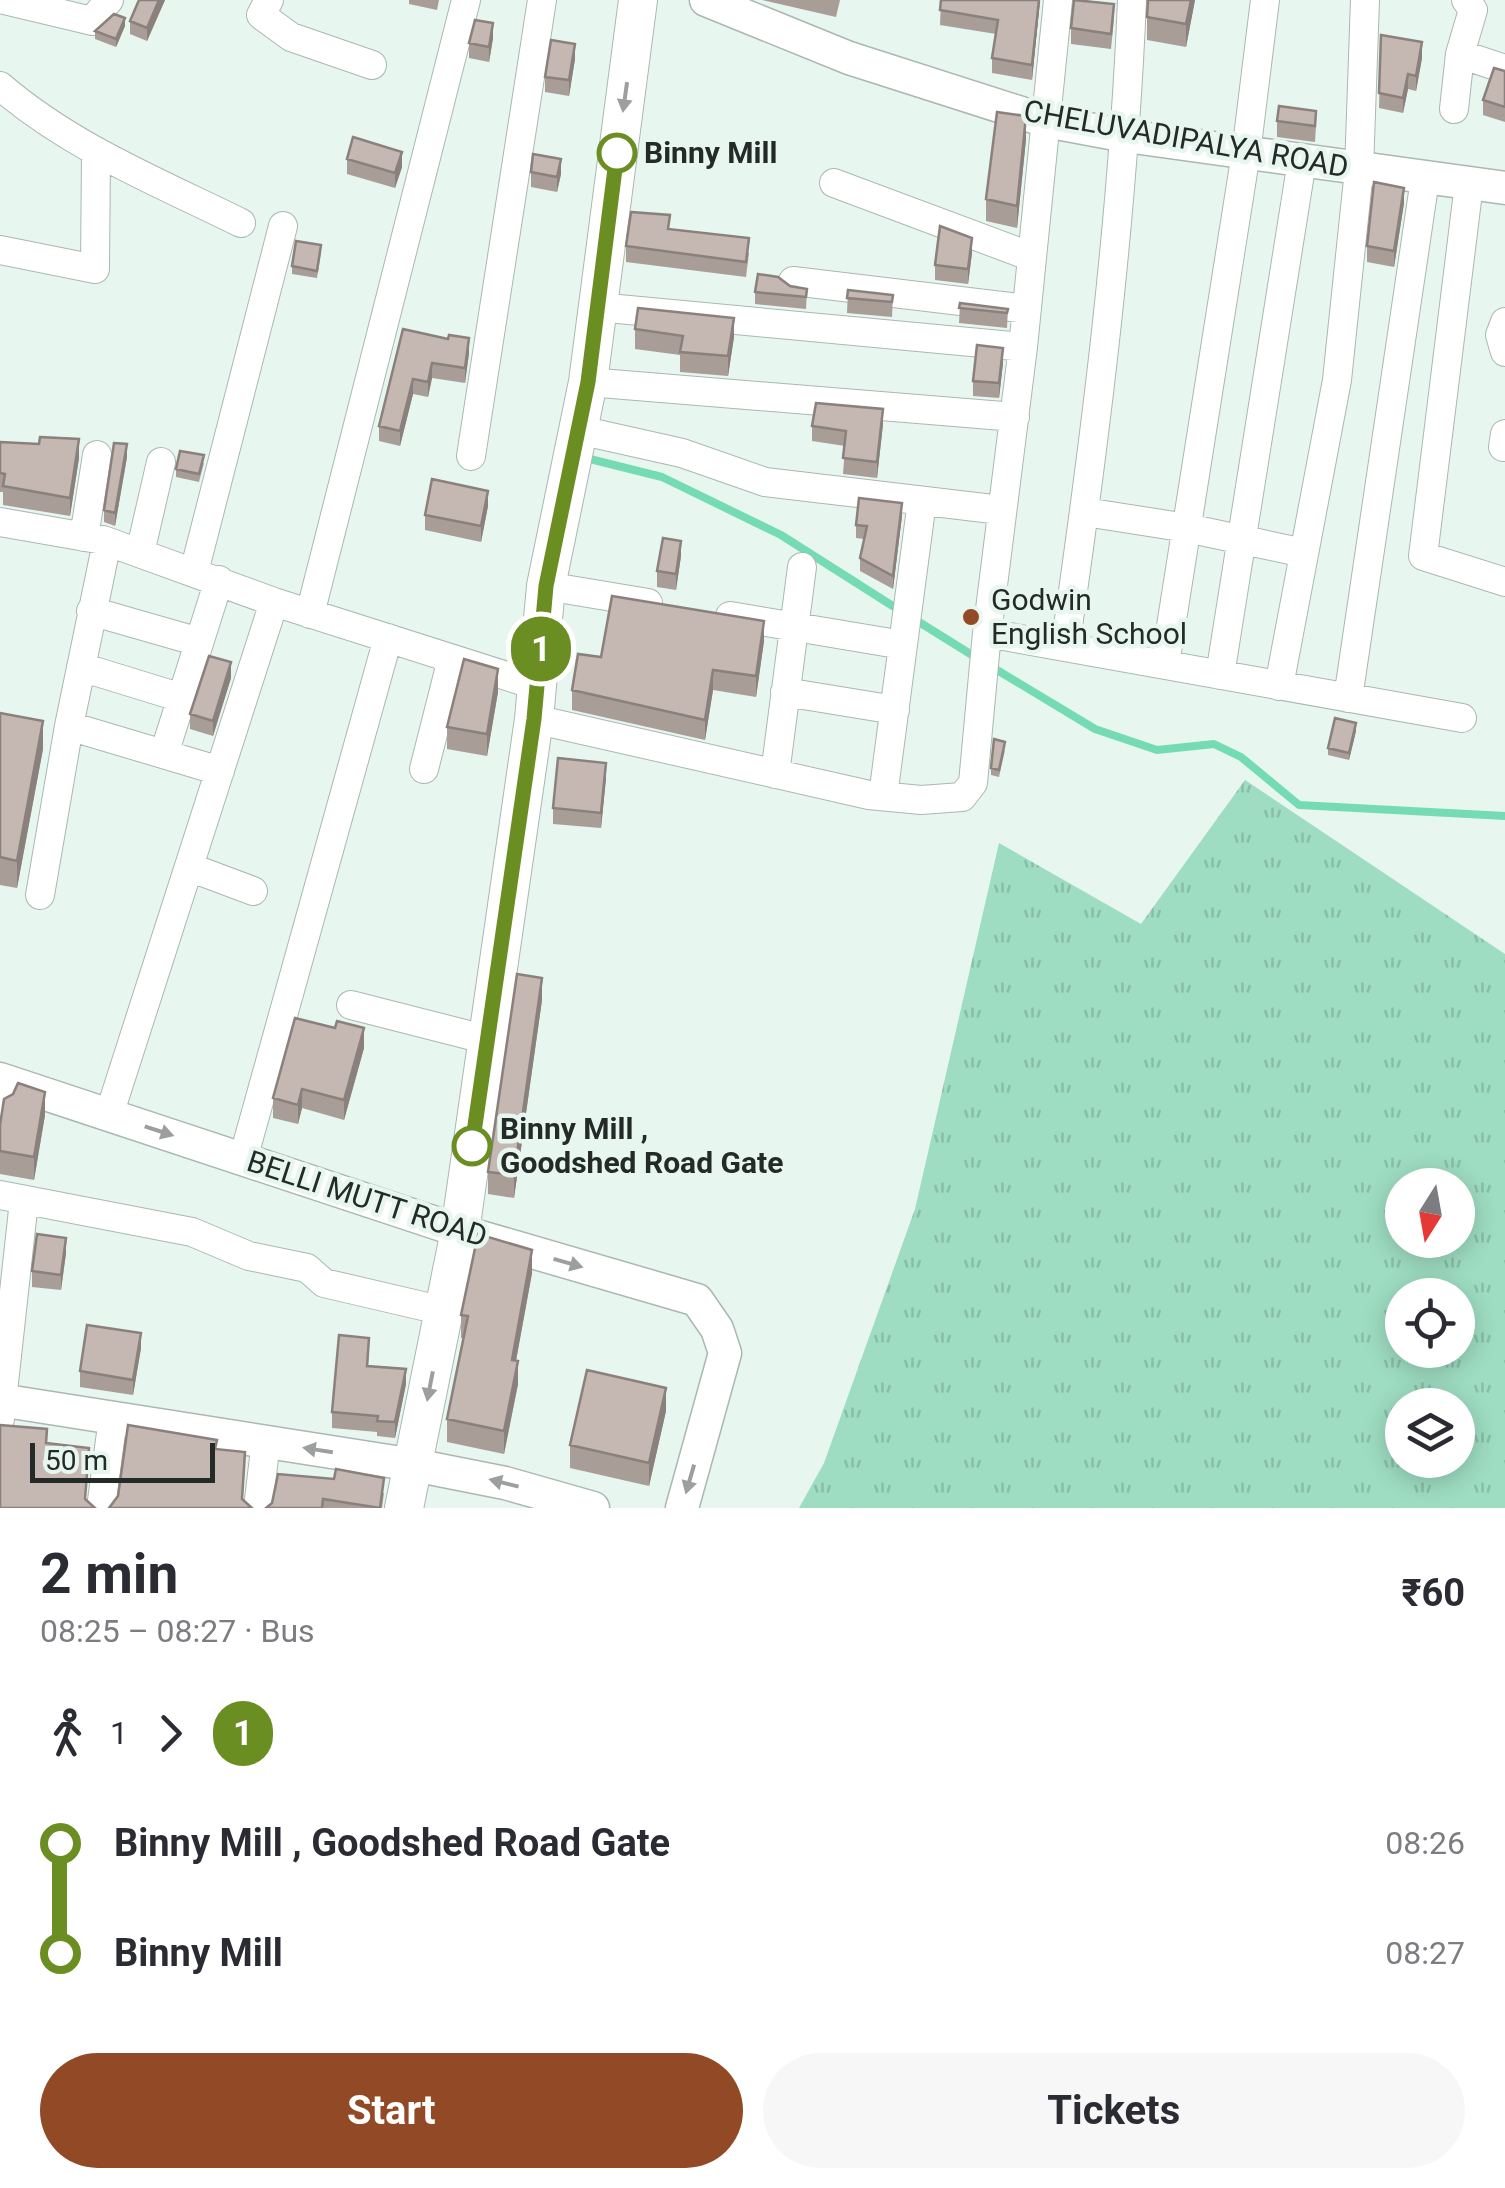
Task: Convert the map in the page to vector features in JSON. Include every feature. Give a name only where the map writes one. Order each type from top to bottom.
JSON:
[{"type":"main road","points":[[404,1508],[460,1231],[536,703],[546,586],[588,382],[638,0]]},
{"type":"street","points":[[4,0],[92,21],[109,0]]},
{"type":"street","points":[[269,0],[260,15],[291,37],[372,65]]},
{"type":"street","points":[[310,614],[466,0]]},
{"type":"street","points":[[471,456],[542,0]]},
{"type":"street","name":"CHELUVADIPALYA ROAD","points":[[706,0],[850,58],[1046,120],[1126,136],[1505,188]]},
{"type":"street","points":[[0,522],[96,540],[140,553],[274,602],[452,659],[536,703],[776,774],[883,796],[921,800],[962,798],[973,783],[1058,0]]},
{"type":"street","points":[[1065,647],[1085,512],[1126,136],[1132,0]]},
{"type":"street","points":[[1165,664],[1246,152],[1265,0]]},
{"type":"street","points":[[1280,686],[1337,380],[1359,170],[1365,0]]},
{"type":"street","points":[[1454,109],[1460,54],[1472,10],[1466,0]]},
{"type":"street","points":[[1460,54],[1505,69]]},
{"type":"street","points":[[0,86],[54,128],[96,152],[240,223]]},
{"type":"street","points":[[0,250],[96,268],[96,152]]},
{"type":"street","points":[[1220,674],[1302,161]]},
{"type":"street","points":[[1348,698],[1424,179]]},
{"type":"street","points":[[834,183],[1032,257]]},
{"type":"street","points":[[1470,184],[1423,556],[1505,582]]},
{"type":"street","points":[[164,754],[199,642],[207,576],[283,226]]},
{"type":"street","points":[[793,281],[1027,310]]},
{"type":"street","points":[[597,307],[1023,347]]},
{"type":"street","points":[[1505,322],[1500,335],[1505,352]]},
{"type":"street","points":[[588,382],[1014,417]]},
{"type":"street","points":[[579,430],[682,453],[765,482],[1001,510]]},
{"type":"street","points":[[40,895],[92,611],[97,454]]},
{"type":"street","points":[[140,553],[161,462]]},
{"type":"street","points":[[883,796],[922,501]]},
{"type":"street","points":[[1085,512],[1242,538],[1304,553]]},
{"type":"street","points":[[776,774],[802,568]]},
{"type":"street","points":[[546,586],[792,627],[906,625]]},
{"type":"street","points":[[109,1115],[274,602]]},
{"type":"street","points":[[92,611],[199,642]]},
{"type":"street","points":[[243,1159],[388,638]]},
{"type":"street","points":[[985,651],[1065,647],[1462,718]]},
{"type":"street","points":[[424,769],[452,659]]},
{"type":"street","points":[[80,667],[182,698]]},
{"type":"street","points":[[785,692],[894,710]]},
{"type":"street","points":[[69,726],[220,771]]},
{"type":"street","points":[[189,867],[253,891]]},
{"type":"street","points":[[351,1004],[488,1040]]},
{"type":"street","name":"BELLI MUTT ROAD","points":[[1,1088],[109,1115],[460,1231],[697,1300],[718,1329],[726,1353],[682,1508]]},
{"type":"street","points":[[444,1310],[324,1282],[307,1268],[249,1256],[192,1232],[12,1198],[1,1407],[114,1418],[414,1464],[505,1483],[592,1508]]},
{"type":"street","points":[[101,1508],[114,1418]]},
{"type":"street","points":[[258,1508],[266,1442]]},
{"type":"green space","points":[[1245,780],[1505,954],[1505,1508],[799,1508],[824,1463],[915,1209],[999,843],[1141,924]]},
{"type":"building","points":[[139,0],[159,0],[147,28],[130,21]]},
{"type":"building","points":[[941,0],[1039,0],[1032,65],[992,58],[998,20],[940,10]]},
{"type":"building","points":[[1074,0],[1114,4],[1111,34],[1071,28]]},
{"type":"building","points":[[1148,0],[1191,0],[1186,24],[1147,17]]},
{"type":"building","points":[[114,14],[125,18],[116,39],[95,31]]},
{"type":"building","points":[[475,20],[493,23],[489,47],[469,43]]},
{"type":"building","points":[[1381,35],[1422,42],[1416,76],[1408,74],[1403,98],[1379,93]]},
{"type":"building","points":[[551,40],[575,44],[569,80],[545,77]]},
{"type":"building","points":[[1494,68],[1505,71],[1505,107],[1483,100]]},
{"type":"building","points":[[1279,106],[1316,111],[1315,126],[1277,121]]},
{"type":"building","points":[[997,112],[1026,116],[1017,206],[986,199]]},
{"type":"building","points":[[353,137],[402,152],[395,173],[347,159]]},
{"type":"building","points":[[533,154],[561,159],[557,177],[531,172]]},
{"type":"building","points":[[1374,182],[1404,188],[1394,251],[1367,246]]},
{"type":"building","points":[[631,212],[670,215],[668,229],[749,238],[746,262],[626,246]]},
{"type":"building","points":[[940,226],[972,238],[968,269],[935,265]]},
{"type":"building","points":[[296,241],[321,245],[317,271],[292,266]]},
{"type":"building","points":[[758,274],[807,289],[806,297],[755,292]]},
{"type":"building","points":[[848,290],[893,295],[892,302],[847,298]]},
{"type":"building","points":[[960,303],[1008,309],[1007,313],[959,308]]},
{"type":"building","points":[[638,308],[734,318],[728,356],[680,352],[683,336],[635,329]]},
{"type":"building","points":[[403,329],[448,339],[449,335],[469,338],[465,368],[432,363],[428,382],[413,379],[400,431],[379,426]]},
{"type":"building","points":[[977,345],[1003,348],[999,383],[973,381]]},
{"type":"building","points":[[816,403],[883,409],[877,462],[843,458],[846,431],[812,426]]},
{"type":"building","points":[[40,437],[79,439],[70,498],[3,486],[0,442],[39,444]]},
{"type":"building","points":[[114,443],[127,444],[115,513],[104,510]]},
{"type":"building","points":[[180,451],[204,455],[199,474],[176,469]]},
{"type":"building","points":[[432,479],[488,491],[481,526],[425,515]]},
{"type":"building","points":[[859,498],[902,503],[893,576],[860,558],[867,526],[856,525]]},
{"type":"building","points":[[663,538],[681,541],[676,574],[657,571]]},
{"type":"building","points":[[612,596],[764,621],[756,676],[713,670],[705,720],[572,690],[578,654],[601,657]]},
{"type":"building","points":[[209,656],[231,662],[213,721],[190,714]]},
{"type":"building","points":[[464,659],[498,669],[487,734],[447,727]]},
{"type":"building","points":[[0,713],[43,721],[17,861],[0,857]]},
{"type":"building","points":[[1335,718],[1356,723],[1349,753],[1328,748]]},
{"type":"building","points":[[994,739],[1005,742],[999,770],[991,768]]},
{"type":"building","points":[[558,758],[606,763],[601,813],[553,808]]},
{"type":"building","points":[[517,974],[542,978],[514,1175],[488,1172]]},
{"type":"building","points":[[295,1018],[335,1028],[337,1021],[364,1028],[344,1100],[302,1089],[298,1105],[273,1098]]},
{"type":"building","points":[[18,1083],[45,1092],[34,1157],[0,1151],[4,1099],[13,1094]]},
{"type":"building","points":[[37,1234],[66,1238],[61,1275],[32,1271]]},
{"type":"building","points":[[478,1234],[532,1250],[512,1360],[518,1361],[504,1431],[447,1419],[468,1316],[461,1315]]},
{"type":"building","points":[[87,1325],[141,1333],[133,1380],[80,1371]]},
{"type":"building","points":[[339,1335],[369,1338],[367,1366],[406,1369],[395,1422],[377,1421],[378,1416],[332,1412]]},
{"type":"building","points":[[587,1370],[666,1388],[649,1463],[570,1445]]},
{"type":"building","points":[[0,1425],[47,1429],[46,1443],[89,1448],[85,1499],[95,1508],[0,1508]]},
{"type":"building","points":[[128,1425],[217,1440],[215,1449],[245,1452],[242,1499],[252,1508],[109,1508],[118,1496]]},
{"type":"building","points":[[336,1469],[384,1478],[380,1508],[323,1499],[322,1508],[266,1508],[272,1503],[278,1474],[334,1479]]},
{"type":"waterway","points":[[586,458],[662,477],[781,535],[899,610]]},
{"type":"waterway","points":[[911,617],[980,660]]},
{"type":"waterway","points":[[992,667],[1095,729],[1157,750],[1214,744],[1241,757],[1299,805],[1505,816]]},
{"type":"bus line","name":"1","points":[[472,1146],[534,719],[546,586],[588,382],[617,153]]},
{"type":"place","name":"Binny Mill","points":[[617,153]]},
{"type":"place","name":"Godwin English School","points":[[971,617]]},
{"type":"place","name":"Binny Mill , Goodshed Road Gate","points":[[472,1146]]}]
